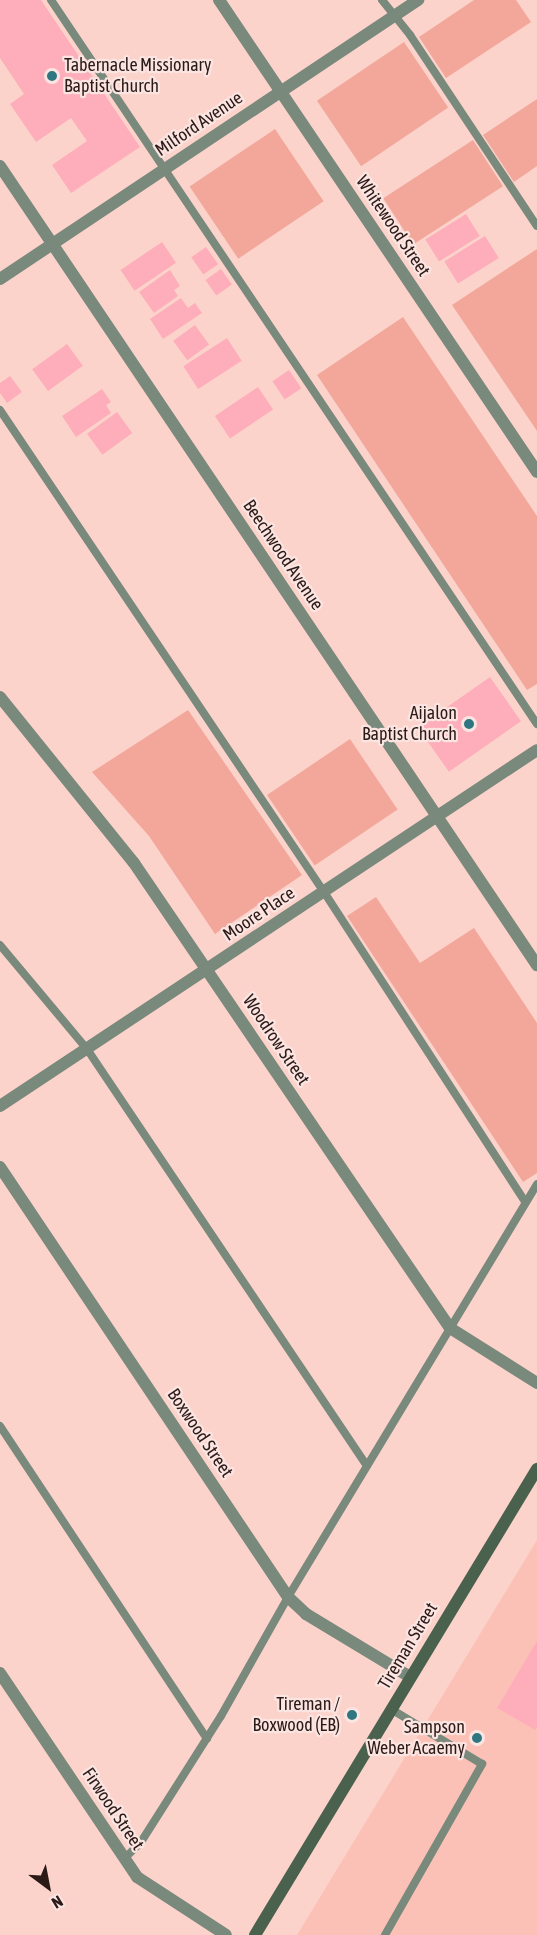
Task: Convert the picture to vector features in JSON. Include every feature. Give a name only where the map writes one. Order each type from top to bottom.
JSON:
[{"type":"street","name":"Whitewood Street","points":[[219,0],[537,472]]},
{"type":"street","name":"Milford Avenue","points":[[0,279],[418,0]]},
{"type":"street","name":"Beechwood Avenue","points":[[0,166],[537,965]]},
{"type":"street","name":"Woodrow Street","points":[[0,697],[134,863],[450,1328],[537,1383]]},
{"type":"street","name":"Moore Place","points":[[0,1106],[537,750]]},
{"type":"street","name":"Boxwood Street","points":[[0,1167],[288,1597],[306,1614],[410,1677]]},
{"type":"street","name":"Tireman Street","points":[[255,1935],[537,1468]]},
{"type":"street","name":"Firwood Street","points":[[0,1673],[125,1858],[149,1887],[226,1935]]},
{"type":"lane","points":[[51,0],[537,724]]},
{"type":"lane","points":[[382,0],[410,35],[537,226]]},
{"type":"lane","points":[[0,410],[324,892],[525,1202]]},
{"type":"lane","points":[[0,945],[87,1049],[367,1466]]},
{"type":"lane","points":[[125,1858],[141,1842],[207,1739],[288,1597],[537,1184]]},
{"type":"lane","points":[[0,1426],[207,1739]]},
{"type":"lane","points":[[385,1935],[482,1764],[391,1709]]},
{"type":"shaded area","points":[[474,0],[516,0],[531,22],[446,78],[419,37]]},
{"type":"shaded area","points":[[404,42],[448,107],[361,166],[317,101]]},
{"type":"shaded area","points":[[537,99],[537,166],[514,182],[483,135]]},
{"type":"shaded area","points":[[275,129],[324,201],[238,259],[190,187]]},
{"type":"shaded area","points":[[473,140],[503,186],[413,244],[383,198]]},
{"type":"shaded area","points":[[537,249],[537,431],[452,305]]},
{"type":"shaded area","points":[[403,317],[537,516],[537,684],[527,690],[317,375]]},
{"type":"shaded area","points":[[188,710],[302,875],[215,934],[149,836],[92,772]]},
{"type":"shaded area","points":[[350,739],[398,809],[315,865],[267,795]]},
{"type":"shaded area","points":[[376,897],[420,963],[474,928],[537,1023],[537,1173],[523,1182],[347,916]]},
{"type":"shaded area","name":"Sampson Weber Acaemy","points":[[537,1540],[537,1935],[297,1935]]},
{"type":"building","name":"Tabernacle Missionary Baptist Church","points":[[0,0],[41,0],[140,147],[71,193],[52,165],[87,141],[71,118],[36,142],[10,104],[24,94],[0,58]]},
{"type":"building","points":[[466,214],[480,236],[439,261],[425,239]]},
{"type":"building","points":[[485,236],[499,258],[458,283],[444,261]]},
{"type":"building","points":[[162,242],[176,263],[135,291],[121,270]]},
{"type":"building","points":[[206,247],[218,264],[203,275],[191,257]]},
{"type":"building","points":[[221,269],[232,285],[216,295],[205,280]]},
{"type":"building","points":[[170,270],[180,286],[174,290],[178,296],[154,313],[139,292]]},
{"type":"building","points":[[181,298],[188,308],[195,303],[202,313],[163,339],[150,319]]},
{"type":"building","points":[[195,325],[209,344],[187,360],[173,341]]},
{"type":"building","points":[[227,338],[242,361],[198,389],[183,366]]},
{"type":"building","points":[[67,344],[83,366],[48,391],[32,369]]},
{"type":"building","points":[[289,370],[301,388],[285,399],[272,381]]},
{"type":"building","points":[[10,376],[22,392],[7,403],[0,393],[0,383]]},
{"type":"building","points":[[258,387],[273,409],[230,438],[215,416]]},
{"type":"building","points":[[102,389],[111,402],[106,405],[111,413],[76,437],[62,416]]},
{"type":"building","points":[[117,412],[132,433],[102,455],[87,434]]},
{"type":"building","name":"Aijalon Baptist Church","points":[[490,677],[521,721],[449,772],[418,727]]},
{"type":"building","points":[[537,1641],[537,1727],[535,1730],[497,1708]]},
{"type":"place","name":"Tabernacle Missionary Baptist Church","points":[[52,76]]},
{"type":"place","name":"Aijalon Baptist Church","points":[[469,724]]},
{"type":"place","name":"Tireman / Boxwood (EB)","points":[[352,1715]]},
{"type":"place","name":"Sampson Weber Acaemy","points":[[477,1738]]}]
